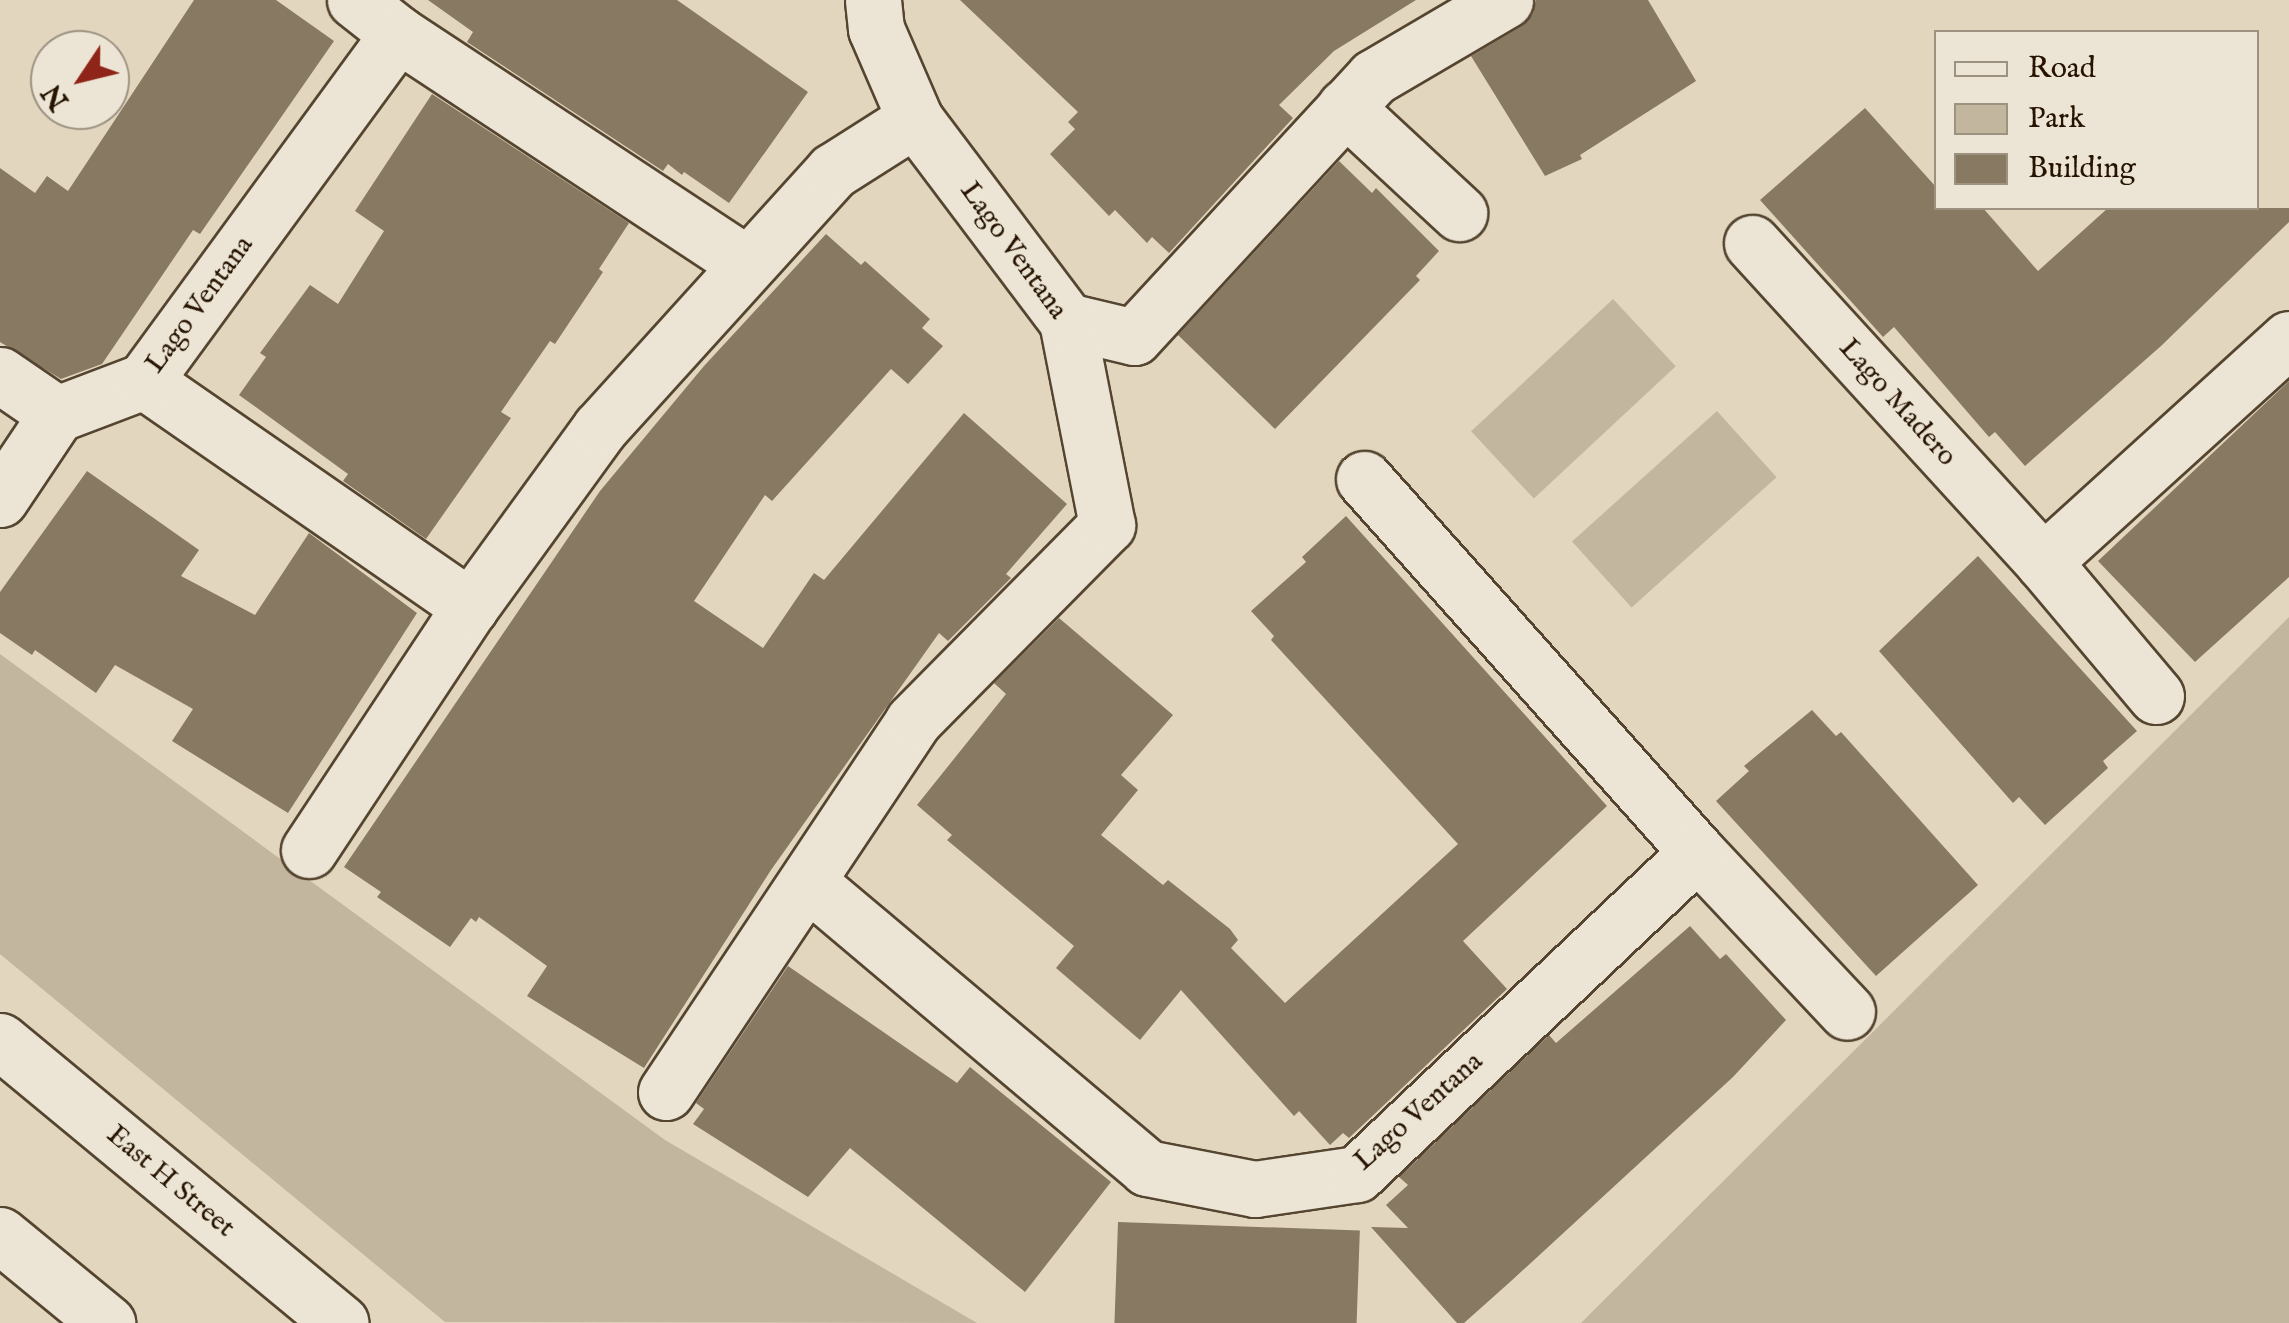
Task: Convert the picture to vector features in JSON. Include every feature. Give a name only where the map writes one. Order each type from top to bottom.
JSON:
[{"type":"street","points":[[356,0],[398,34],[746,264]]},
{"type":"street","name":"Lago Ventana","points":[[666,1092],[809,883],[913,721],[1107,525],[1068,321],[915,119],[876,29],[873,0]]},
{"type":"street","points":[[1068,321],[1134,337],[1374,77],[1505,0]]},
{"type":"street","name":"Lago Ventana","points":[[57,414],[144,381],[398,34]]},
{"type":"street","points":[[1344,107],[1459,213]]},
{"type":"street","points":[[309,850],[470,607],[600,428],[833,170],[915,119]]},
{"type":"street","name":"Lago Madero","points":[[1752,244],[2043,562],[2156,696]]},
{"type":"street","points":[[2043,562],[2289,338]]},
{"type":"street","points":[[0,375],[57,414],[0,499]]},
{"type":"street","name":"Lago Ventana","points":[[144,381],[470,607]]},
{"type":"street","points":[[1364,479],[1697,852],[1847,1012]]},
{"type":"street","name":"Lago Ventana","points":[[809,883],[1147,1168],[1255,1188],[1357,1174],[1697,852]]},
{"type":"street","name":"East H Street","points":[[0,1041],[340,1323]]},
{"type":"street","points":[[0,1234],[107,1323]]},
{"type":"green space","points":[[1613,299],[1676,366],[1534,499],[1471,431]]},
{"type":"green space","points":[[1717,411],[1777,477],[1632,608],[1572,541]]},
{"type":"green space","points":[[2289,617],[2289,1323],[1581,1323]]},
{"type":"green space","points":[[0,654],[665,1140],[977,1323],[445,1322],[0,954]]},
{"type":"building","points":[[194,0],[276,0],[334,41],[200,234],[193,230],[102,364],[61,379],[0,342],[0,168],[35,193],[47,176],[68,191],[108,130],[130,130],[130,97]]},
{"type":"building","points":[[428,0],[677,0],[808,92],[729,203],[668,164],[663,171],[467,42],[473,32]]},
{"type":"building","points":[[960,0],[1416,0],[1334,51],[1279,105],[1293,118],[1169,253],[1152,237],[1147,243],[1115,210],[1109,216],[1050,154],[1075,129],[1068,122],[1078,112]]},
{"type":"building","points":[[1536,0],[1648,0],[1696,81],[1580,155],[1582,159],[1545,176],[1471,56],[1522,26],[1533,14]]},
{"type":"building","points":[[432,94],[629,223],[599,269],[603,272],[555,344],[550,341],[501,412],[511,418],[426,539],[343,481],[348,474],[239,395],[266,357],[260,353],[310,285],[338,304],[384,231],[355,211]]},
{"type":"building","points":[[1865,108],[1934,185],[1934,210],[1985,210],[2038,271],[2106,210],[2289,208],[2289,222],[2161,346],[2025,466],[1995,432],[1989,437],[1894,327],[1883,337],[1760,200]]},
{"type":"building","points":[[1339,161],[1372,193],[1376,188],[1439,251],[1416,276],[1420,280],[1275,429],[1178,335]]},
{"type":"building","points":[[826,234],[861,265],[865,261],[930,319],[922,328],[943,346],[908,384],[891,369],[772,501],[765,495],[694,601],[763,648],[814,573],[824,580],[964,413],[1067,504],[1006,574],[1011,578],[948,641],[939,633],[771,870],[644,1068],[527,996],[547,966],[479,917],[476,922],[471,918],[450,947],[377,897],[381,892],[344,867],[600,491],[704,366]]},
{"type":"building","points":[[2289,381],[2289,577],[2195,662],[2098,561]]},
{"type":"building","points":[[87,471],[199,550],[181,576],[255,615],[309,533],[417,613],[288,813],[172,741],[193,709],[115,665],[96,693],[35,650],[32,655],[0,633],[0,592]]},
{"type":"building","points":[[1346,516],[1607,806],[1463,941],[1507,989],[1349,1138],[1343,1133],[1330,1145],[1299,1111],[1294,1116],[1181,990],[1140,1040],[1056,968],[1074,946],[947,840],[952,835],[917,805],[1006,694],[994,683],[1059,618],[1173,715],[1121,775],[1138,790],[1101,835],[1163,885],[1168,880],[1230,929],[1238,940],[1231,948],[1285,1003],[1458,844],[1271,640],[1274,636],[1251,611],[1306,562],[1302,557]]},
{"type":"building","points":[[1978,556],[2137,731],[2103,761],[2108,768],[2045,825],[2019,797],[2013,803],[1879,651]]},
{"type":"building","points":[[1812,710],[1836,736],[1841,732],[1978,885],[1876,976],[1716,801],[1749,771],[1744,766]]},
{"type":"building","points":[[1690,926],[1720,959],[1726,954],[1786,1020],[1733,1077],[1464,1323],[1457,1323],[1371,1227],[1408,1228],[1386,1205],[1408,1185],[1399,1177],[1549,1035],[1556,1043]]},
{"type":"building","points":[[788,966],[957,1083],[970,1067],[1111,1182],[1025,1292],[850,1148],[808,1197],[693,1124],[704,1109],[696,1103]]},
{"type":"building","points":[[1118,1222],[1360,1230],[1357,1323],[1114,1323]]}]
